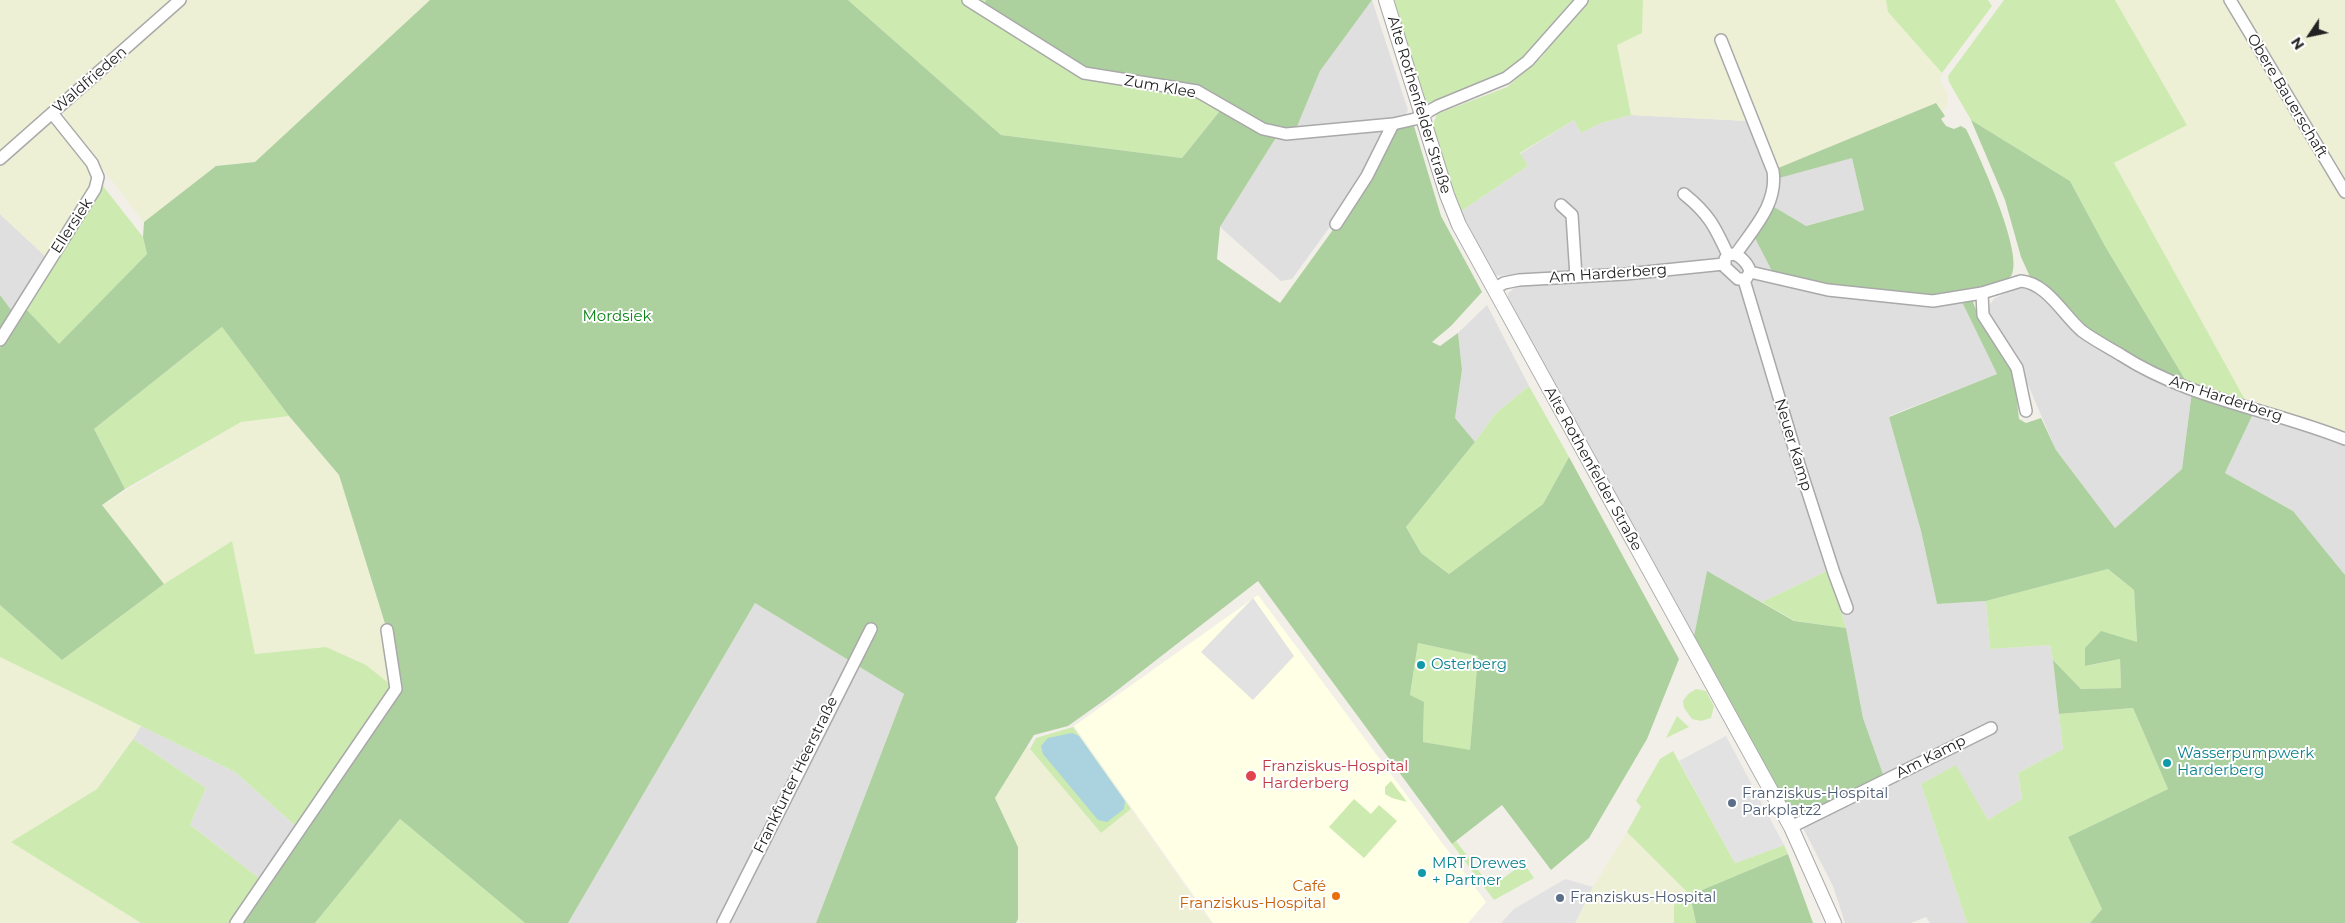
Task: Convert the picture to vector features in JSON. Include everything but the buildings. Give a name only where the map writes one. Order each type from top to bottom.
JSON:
[{"type":"street","name":"Waldfrieden","points":[[0,159],[180,0]]},
{"type":"street","name":"Zum Klee","points":[[968,0],[1084,73],[1197,92],[1263,130],[1286,134],[1393,124],[1422,115]]},
{"type":"street","name":"Alte Rothenfelder Straße","points":[[1386,0],[1453,210],[1494,290],[1791,827],[1834,923]]},
{"type":"street","points":[[1422,115],[1438,106],[1506,78],[1528,61],[1582,0]]},
{"type":"street","name":"Obere Bauerschaft","points":[[2230,0],[2345,192]]},
{"type":"street","points":[[1721,40],[1773,171],[1775,181],[1772,201],[1730,258]]},
{"type":"street","name":"Ellersiek","points":[[0,340],[95,189],[98,177],[92,163],[52,113]]},
{"type":"street","points":[[1336,224],[1368,176],[1393,124]]},
{"type":"street","points":[[1684,194],[1702,209],[1714,224],[1730,258],[1736,278],[1747,276],[1748,265],[1730,258]]},
{"type":"street","points":[[1561,205],[1572,215],[1576,277]]},
{"type":"street","name":"Am Harderberg","points":[[1494,290],[1504,283],[1519,280],[1576,277],[1730,258]]},
{"type":"street","name":"Am Harderberg","points":[[1747,276],[1828,290],[1932,301],[1982,293],[2021,281],[2026,282],[2053,299],[2081,330],[2143,369],[2192,391],[2314,427],[2345,439]]},
{"type":"street","name":"Neuer Kamp","points":[[1747,276],[1807,490],[1847,608]]},
{"type":"street","points":[[1982,293],[1983,315],[2017,368],[2026,411]]},
{"type":"street","name":"Frankfurter Heerstraße","points":[[723,923],[871,629]]},
{"type":"street","points":[[236,923],[396,689],[387,630]]},
{"type":"street","name":"Am Kamp","points":[[1791,827],[1991,728]]},
{"type":"shaded area","points":[[0,0],[173,0],[0,152]]},
{"type":"shaded area","points":[[186,0],[430,0],[255,162],[216,166],[144,222],[64,120],[64,107]]},
{"type":"shaded area","points":[[1372,0],[1408,110],[1404,118],[1296,129],[1320,71]]},
{"type":"shaded area","points":[[1643,0],[1886,0],[1888,12],[1942,73],[1940,80],[1948,95],[1947,107],[1941,111],[1936,103],[1776,169],[1749,121],[1631,115],[1617,45],[1641,33]]},
{"type":"shaded area","points":[[2115,0],[2345,0],[2345,445],[2253,414],[2114,163],[2187,124]]},
{"type":"shaded area","points":[[1631,115],[1749,121],[1852,158],[1864,210],[1805,226],[1754,236],[1957,292],[1997,374],[1889,416],[1921,531],[1937,604],[1986,601],[1990,649],[2050,645],[2053,660],[2063,749],[2018,773],[2022,799],[1988,820],[1956,766],[1921,784],[1967,923],[1930,923],[1926,917],[1911,923],[1845,923],[1833,886],[1803,828],[1884,777],[1863,718],[1846,628],[1829,570],[1762,602],[1707,572],[1694,636],[1508,303],[1508,293],[1516,287],[1541,284],[1541,273],[1493,276],[1460,212],[1528,166],[1520,154],[1574,120],[1581,133],[1601,123]]},
{"type":"shaded area","points":[[51,121],[92,174],[91,187],[46,257],[0,214],[0,166]]},
{"type":"shaded area","points":[[1385,128],[1380,142],[1337,217],[1292,279],[1281,281],[1220,227],[1277,136]]},
{"type":"shaded area","points":[[0,214],[46,257],[12,311],[0,295]]},
{"type":"shaded area","points":[[2026,286],[2040,290],[2192,391],[2182,469],[2115,528],[2056,450],[2020,366],[1989,320],[1988,311],[1990,304],[1995,298]]},
{"type":"shaded area","points":[[1487,305],[1529,386],[1495,414],[1475,442],[1455,418],[1462,370],[1458,333]]},
{"type":"shaded area","points":[[2253,414],[2345,445],[2345,575],[2293,511],[2225,473]]},
{"type":"shaded area","points":[[289,416],[339,475],[387,630],[396,689],[326,647],[255,654],[232,541],[164,584],[102,505],[241,422]]},
{"type":"shaded area","name":"Franziskus-Hospital Harderberg","points":[[1258,595],[1486,902],[1468,923],[1213,923],[1074,726]]},
{"type":"shaded area","points":[[1253,598],[1294,656],[1253,700],[1201,652]]},
{"type":"shaded area","points":[[755,603],[904,694],[816,923],[568,923]]},
{"type":"shaded area","points":[[0,657],[141,726],[97,789],[12,842],[141,923],[0,923]]},
{"type":"shaded area","points":[[141,726],[235,772],[299,829],[263,881],[190,825],[206,788],[133,739]]},
{"type":"shaded area","name":"Franziskus-Hospital Parkplatz2","points":[[1726,736],[1784,845],[1735,863],[1679,761]]},
{"type":"shaded area","points":[[1027,746],[1101,833],[1131,809],[1211,923],[1021,923],[1018,919],[1018,847],[995,798]]},
{"type":"shaded area","points":[[1627,832],[1690,895],[1674,905],[1674,923],[1575,923],[1593,887]]},
{"type":"shaded area","name":"Franziskus-Hospital","points":[[1565,879],[1593,887],[1575,923],[1501,923],[1514,909]]},
{"type":"green space","name":"Mordsiek","points":[[430,0],[848,0],[1001,135],[1182,158],[1223,107],[1197,91],[1084,73],[982,9],[986,0],[1372,0],[1320,71],[1296,129],[1268,127],[1277,136],[1220,227],[1217,259],[1280,303],[1374,173],[1397,128],[1414,126],[1441,216],[1482,292],[1451,326],[1432,342],[1440,346],[1458,333],[1462,370],[1455,418],[1475,442],[1406,527],[1421,553],[1449,574],[1543,504],[1569,457],[1679,659],[1647,739],[1589,838],[1551,870],[1502,805],[1452,844],[1258,581],[1106,699],[1068,726],[1034,735],[995,798],[1018,847],[1018,919],[1016,923],[816,923],[904,694],[755,603],[568,923],[525,923],[400,819],[315,923],[236,923],[396,689],[387,630],[339,475],[289,416],[222,327],[94,429],[125,489],[102,505],[164,584],[62,660],[0,605],[0,348],[26,309],[59,344],[147,254],[143,237],[144,222],[216,166],[255,162]],"holes":[[[1418,643],[1478,656],[1470,750],[1423,742],[1424,702],[1410,695]]]},
{"type":"green space","points":[[848,0],[986,0],[982,9],[1197,91],[1223,107],[1182,158],[1001,135]]},
{"type":"green space","points":[[1394,0],[1643,0],[1642,33],[1617,45],[1631,115],[1601,123],[1581,133],[1574,120],[1520,153],[1528,166],[1460,212],[1432,127],[1437,114],[1507,87],[1541,58],[1577,8],[1506,78],[1425,104]]},
{"type":"green space","points":[[1886,0],[1988,0],[1992,6],[1942,73],[1888,12]]},
{"type":"green space","points":[[2004,0],[2115,0],[2187,125],[2114,163],[2253,414],[2192,391],[2105,246],[2070,181],[1971,120],[1949,82],[1948,76]]},
{"type":"green space","points":[[1936,103],[1945,116],[1941,119],[1946,126],[1954,129],[1961,126],[1966,129],[1989,179],[2011,245],[2014,262],[2010,277],[2000,282],[1932,298],[1828,286],[1773,273],[1754,236],[1774,207],[1806,226],[1864,210],[1852,158],[1779,178],[1776,169]]},
{"type":"green space","points":[[1971,120],[2070,181],[2105,246],[2192,391],[2081,330],[2031,279],[2021,257],[2005,200]]},
{"type":"green space","points":[[103,186],[143,237],[147,254],[59,345],[26,309]]},
{"type":"green space","points":[[0,295],[12,311],[0,329]]},
{"type":"green space","points":[[1972,299],[1981,323],[2014,374],[2019,419],[2026,423],[2041,418],[2056,450],[2115,528],[2182,469],[2192,391],[2253,414],[2225,473],[2293,511],[2345,575],[2345,923],[2090,923],[2102,909],[2068,837],[2168,789],[2133,708],[2059,714],[2053,660],[2081,689],[2121,688],[2120,659],[2085,666],[2085,648],[2101,631],[2137,642],[2134,590],[2108,569],[1986,601],[1937,604],[1921,531],[1889,417],[1997,374],[1961,300]]},
{"type":"green space","points":[[222,327],[289,416],[241,422],[125,489],[94,429]]},
{"type":"green space","points":[[1529,386],[1569,457],[1543,504],[1449,574],[1421,553],[1406,527],[1475,442],[1495,414]]},
{"type":"green space","points":[[232,541],[255,654],[326,647],[366,665],[396,689],[299,829],[235,772],[0,657],[0,605],[62,660],[164,584]]},
{"type":"green space","points":[[2108,569],[2134,590],[2137,642],[2086,666],[2120,659],[2121,688],[2081,689],[2053,660],[2050,645],[1990,649],[1986,601]]},
{"type":"green space","points":[[1829,570],[1846,628],[1795,621],[1762,602]]},
{"type":"green space","points":[[1707,571],[1794,621],[1846,628],[1863,718],[1884,777],[1801,817],[1790,812],[1694,636]]},
{"type":"green space","points":[[1418,643],[1478,656],[1470,751],[1423,742],[1424,702],[1410,696]]},
{"type":"green space","points":[[1696,689],[1706,691],[1714,706],[1711,718],[1701,721],[1692,719],[1684,708],[1683,701],[1688,694]]},
{"type":"green space","points":[[2133,708],[2168,789],[2068,837],[2102,909],[2090,923],[1967,923],[1921,784],[1956,765],[1988,820],[2022,799],[2018,773],[2063,749],[2059,714]]},
{"type":"green space","points":[[1677,716],[1689,727],[1666,738]]},
{"type":"green space","points":[[1073,727],[1131,809],[1101,833],[1030,749],[1036,738]]},
{"type":"green space","points":[[133,739],[206,788],[190,825],[263,881],[236,923],[141,923],[11,842],[97,789]]},
{"type":"green space","points":[[1673,751],[1735,863],[1784,845],[1788,854],[1690,895],[1627,832],[1641,807],[1636,801],[1660,759]]},
{"type":"green space","points":[[1391,781],[1407,802],[1385,794],[1385,787]]},
{"type":"green space","points":[[1354,799],[1371,814],[1379,805],[1397,821],[1364,858],[1329,827]]},
{"type":"green space","points":[[400,819],[525,923],[315,923]]},
{"type":"green space","points":[[1456,841],[1491,887],[1520,866],[1527,868],[1534,878],[1494,900],[1452,844]]},
{"type":"green space","points":[[1788,854],[1813,923],[1696,923],[1690,895]]},
{"type":"green space","points":[[1690,895],[1696,923],[1674,923],[1674,905]]},
{"type":"water","points":[[1072,733],[1079,736],[1125,801],[1124,809],[1107,822],[1098,820],[1043,754],[1041,746],[1048,738]]},
{"type":"place","name":"Osterberg","points":[[1421,665]]},
{"type":"place","name":"Wasserpumpwerk Harderberg","points":[[2167,763]]},
{"type":"place","name":"Franziskus-Hospital Harderberg","points":[[1251,776]]},
{"type":"place","name":"Franziskus-Hospital Parkplatz2","points":[[1732,803]]},
{"type":"place","name":"MRT Drewes + Partner","points":[[1422,873]]},
{"type":"place","name":"Café Franziskus-Hospital","points":[[1336,896]]},
{"type":"place","name":"Franziskus-Hospital","points":[[1560,898]]}]
